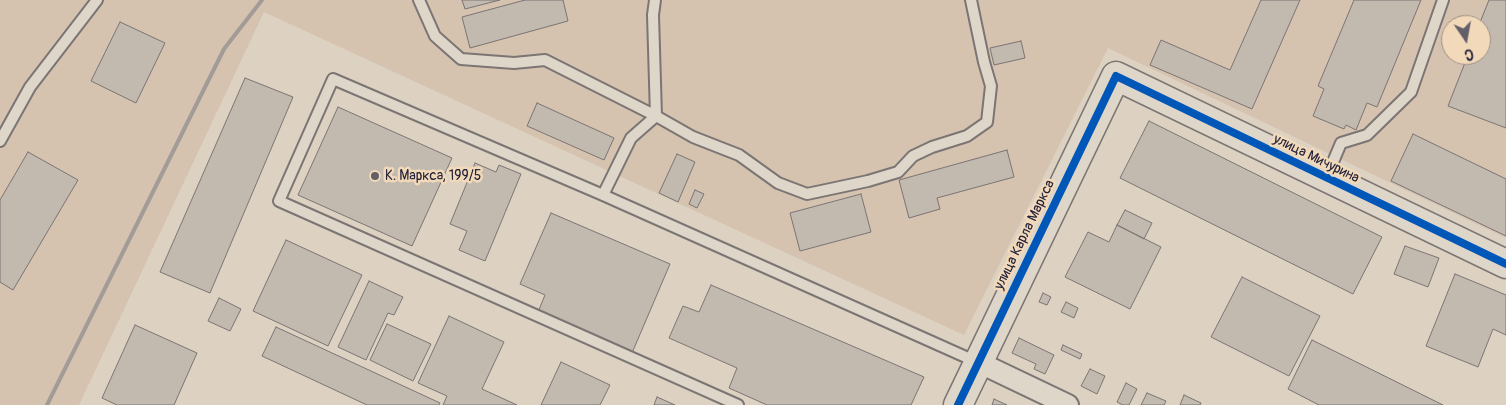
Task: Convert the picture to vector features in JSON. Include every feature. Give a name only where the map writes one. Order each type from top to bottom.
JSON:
[{"type":"street","name":"улица Мичурина","points":[[1116,76],[1506,264]]},
{"type":"street","name":"улица Карла Маркса","points":[[958,405],[1116,76]]},
{"type":"street","points":[[978,362],[1068,405]]},
{"type":"lane","points":[[0,141],[30,87],[97,0]]},
{"type":"lane","points":[[418,0],[435,36],[461,59],[514,63],[545,60],[656,116],[693,137],[738,155],[778,183],[807,194],[868,181],[898,172],[913,156],[932,147],[967,136],[987,122],[992,86],[984,62],[971,0]]},
{"type":"lane","points":[[603,195],[632,138],[656,116],[653,16],[655,0]]},
{"type":"lane","points":[[1326,177],[1341,143],[1367,135],[1411,92],[1443,0]]},
{"type":"lane","points":[[738,405],[279,201],[333,79],[603,195],[978,362]]},
{"type":"shaded area","points":[[0,0],[1506,0],[1506,238],[1108,48],[964,335],[264,12],[79,405],[0,405]]},
{"type":"building","points":[[462,0],[500,0],[465,9]]},
{"type":"building","points":[[525,0],[563,0],[568,21],[470,48],[462,17]]},
{"type":"building","points":[[1261,0],[1300,0],[1252,109],[1150,65],[1161,40],[1230,70]]},
{"type":"building","points":[[1354,0],[1421,0],[1377,107],[1367,103],[1356,130],[1346,125],[1344,129],[1313,116],[1324,89],[1318,86]]},
{"type":"building","points":[[1489,0],[1506,0],[1506,128],[1448,106],[1464,65],[1491,65],[1491,15],[1483,15]]},
{"type":"building","points":[[120,22],[165,43],[136,103],[91,81]]},
{"type":"building","points":[[1021,41],[1025,58],[994,65],[990,48]]},
{"type":"building","points":[[245,78],[293,97],[210,293],[160,272]]},
{"type":"building","points":[[537,103],[614,138],[604,160],[527,126]]},
{"type":"building","name":"К. Маркса, 199/5","points":[[338,107],[452,158],[412,246],[298,195]]},
{"type":"building","points":[[1149,121],[1382,237],[1353,294],[1120,178]]},
{"type":"building","points":[[1413,134],[1506,179],[1506,236],[1391,181]]},
{"type":"building","points":[[1007,150],[1014,177],[937,198],[940,209],[909,218],[899,180]]},
{"type":"building","points":[[28,152],[78,180],[13,290],[0,282],[0,200]]},
{"type":"building","points":[[677,154],[695,162],[678,202],[659,193]]},
{"type":"building","points":[[475,163],[496,172],[499,165],[521,174],[485,261],[459,250],[467,231],[450,224]]},
{"type":"building","points":[[695,190],[704,194],[697,208],[689,204]]},
{"type":"building","points":[[861,194],[871,232],[800,251],[790,213]]},
{"type":"building","points":[[1125,210],[1152,223],[1144,239],[1117,225]]},
{"type":"building","points":[[551,213],[670,264],[632,353],[538,312],[545,295],[520,284]]},
{"type":"building","points":[[1117,225],[1161,247],[1130,309],[1065,277],[1088,232],[1109,242]]},
{"type":"building","points":[[286,240],[362,275],[328,346],[253,311]]},
{"type":"building","points":[[1405,246],[1439,258],[1428,287],[1394,274]]},
{"type":"building","points":[[1455,274],[1506,295],[1506,335],[1493,329],[1478,367],[1426,346]]},
{"type":"building","points":[[1242,277],[1320,316],[1289,376],[1211,337]]},
{"type":"building","points":[[369,281],[403,297],[394,315],[388,313],[366,360],[338,347]]},
{"type":"building","points":[[711,285],[924,377],[911,405],[767,405],[729,388],[737,368],[669,338],[683,306],[699,312]]},
{"type":"building","points":[[1043,293],[1051,297],[1047,305],[1039,302]]},
{"type":"building","points":[[219,298],[241,309],[230,331],[208,321]]},
{"type":"building","points":[[1066,302],[1078,308],[1074,318],[1061,312]]},
{"type":"building","points":[[449,316],[504,342],[482,389],[517,405],[443,405],[447,396],[418,383]]},
{"type":"building","points":[[387,324],[431,344],[413,381],[370,360]]},
{"type":"building","points":[[135,325],[197,353],[174,405],[117,405],[102,398]]},
{"type":"building","points":[[276,327],[440,403],[439,405],[367,405],[262,356]]},
{"type":"building","points":[[1019,338],[1054,355],[1045,374],[1034,369],[1036,364],[1012,353]]},
{"type":"building","points":[[1312,340],[1443,405],[1319,405],[1288,389]]},
{"type":"building","points":[[1063,345],[1082,354],[1080,359],[1061,350]]},
{"type":"building","points":[[561,362],[610,385],[600,405],[541,405]]},
{"type":"building","points":[[1090,369],[1105,376],[1097,394],[1081,386]]},
{"type":"building","points":[[1126,383],[1137,389],[1129,405],[1123,405],[1117,402]]},
{"type":"building","points":[[1147,393],[1166,401],[1164,405],[1141,405]]},
{"type":"building","points":[[1184,395],[1201,403],[1200,405],[1180,405]]},
{"type":"building","points":[[657,397],[675,405],[654,405]]},
{"type":"building","points":[[994,399],[1007,405],[992,405]]},
{"type":"railway","points":[[47,405],[224,49],[262,0]]},
{"type":"cycle path","points":[[958,405],[1116,76],[1506,264]]},
{"type":"place","name":"К. Маркса, 199/5","points":[[375,176]]}]
